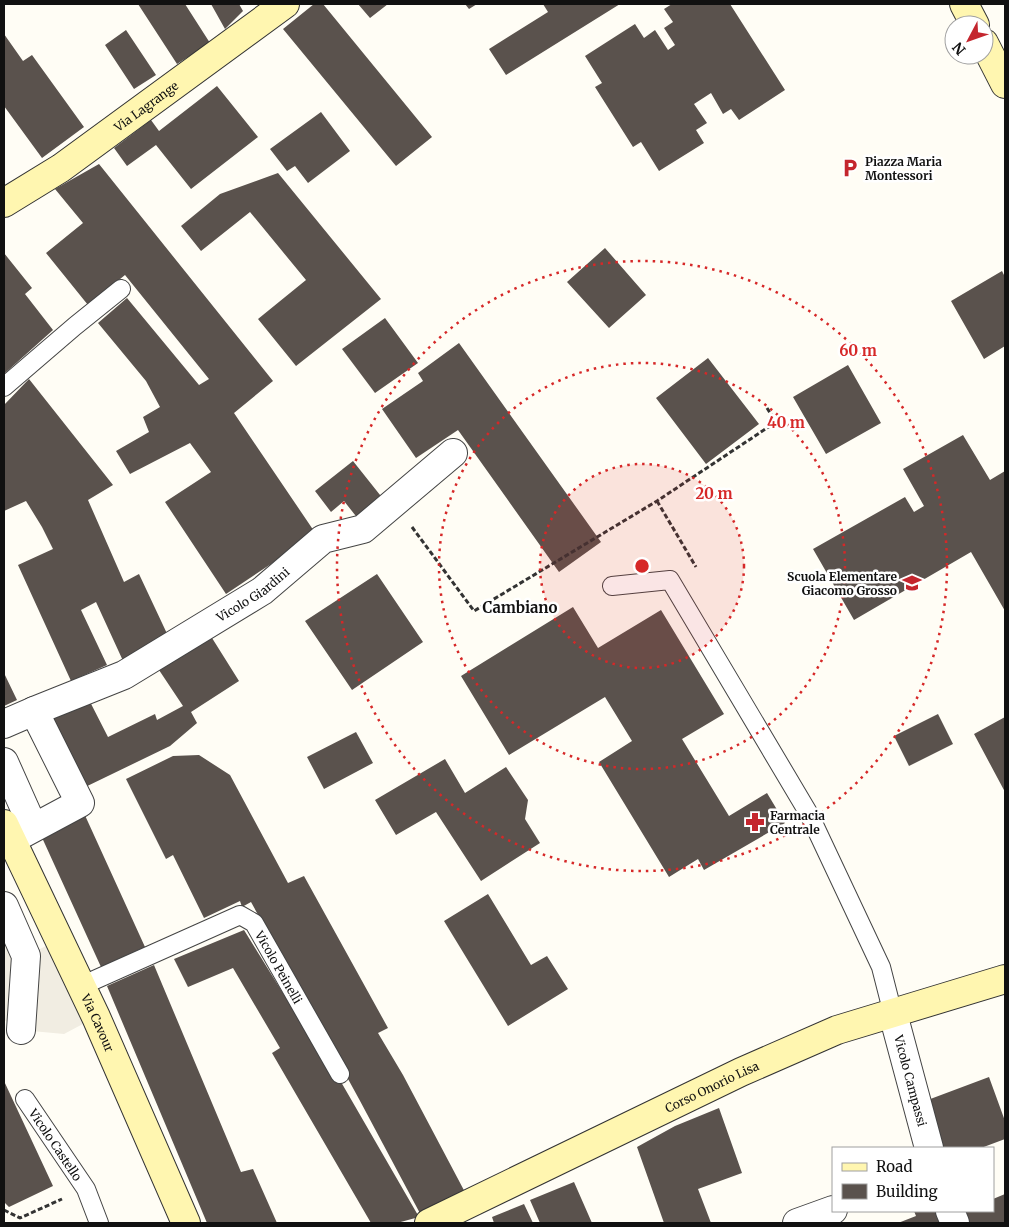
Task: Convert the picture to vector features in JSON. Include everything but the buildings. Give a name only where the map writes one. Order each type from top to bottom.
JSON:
[{"type":"street","name":"Via Lagrange","points":[[4,203],[61,168],[274,7]]},
{"type":"street","points":[[994,63],[1005,84]]},
{"type":"street","name":"Vicolo Giardini","points":[[4,724],[124,675],[262,591],[323,539],[363,529],[453,453]]},
{"type":"street","points":[[4,762],[16,830],[80,803],[34,711]]},
{"type":"street","name":"Via Cavour","points":[[16,830],[81,986],[186,1223]]},
{"type":"street","points":[[4,906],[26,956],[21,1030]]},
{"type":"street","name":"Corso Onorio Lisa","points":[[430,1223],[741,1072],[837,1030],[894,1014],[1005,978]]},
{"type":"street","name":"Vicolo Campassi","points":[[894,1014],[928,1147]]},
{"type":"street","points":[[797,1223],[832,1210]]},
{"type":"lane","points":[[4,387],[121,289]]},
{"type":"lane","points":[[612,586],[670,580],[809,814],[881,967],[894,1014]]},
{"type":"lane","name":"Vicolo Peinelli","points":[[81,986],[240,914],[254,923],[340,1074]]},
{"type":"lane","name":"Vicolo Castello","points":[[25,1099],[86,1189],[100,1223]]},
{"type":"path","points":[[394,502],[474,611],[657,500],[776,422],[767,408]]},
{"type":"path","name":"Vicolo Castello","points":[[4,1210],[20,1218],[86,1189]]},
{"type":"shaded area","points":[[4,938],[26,956],[58,940],[96,1017],[64,1034],[21,1030],[4,1020]]},
{"type":"place","name":"Piazza Maria Montessori","points":[[850,168]]},
{"type":"place","name":"Scuola Elementare Giacomo Grosso","points":[[912,583]]},
{"type":"place","name":"Farmacia Centrale","points":[[755,822]]},
{"type":"district","name":"Cambiano","points":[[520,607]]}]
